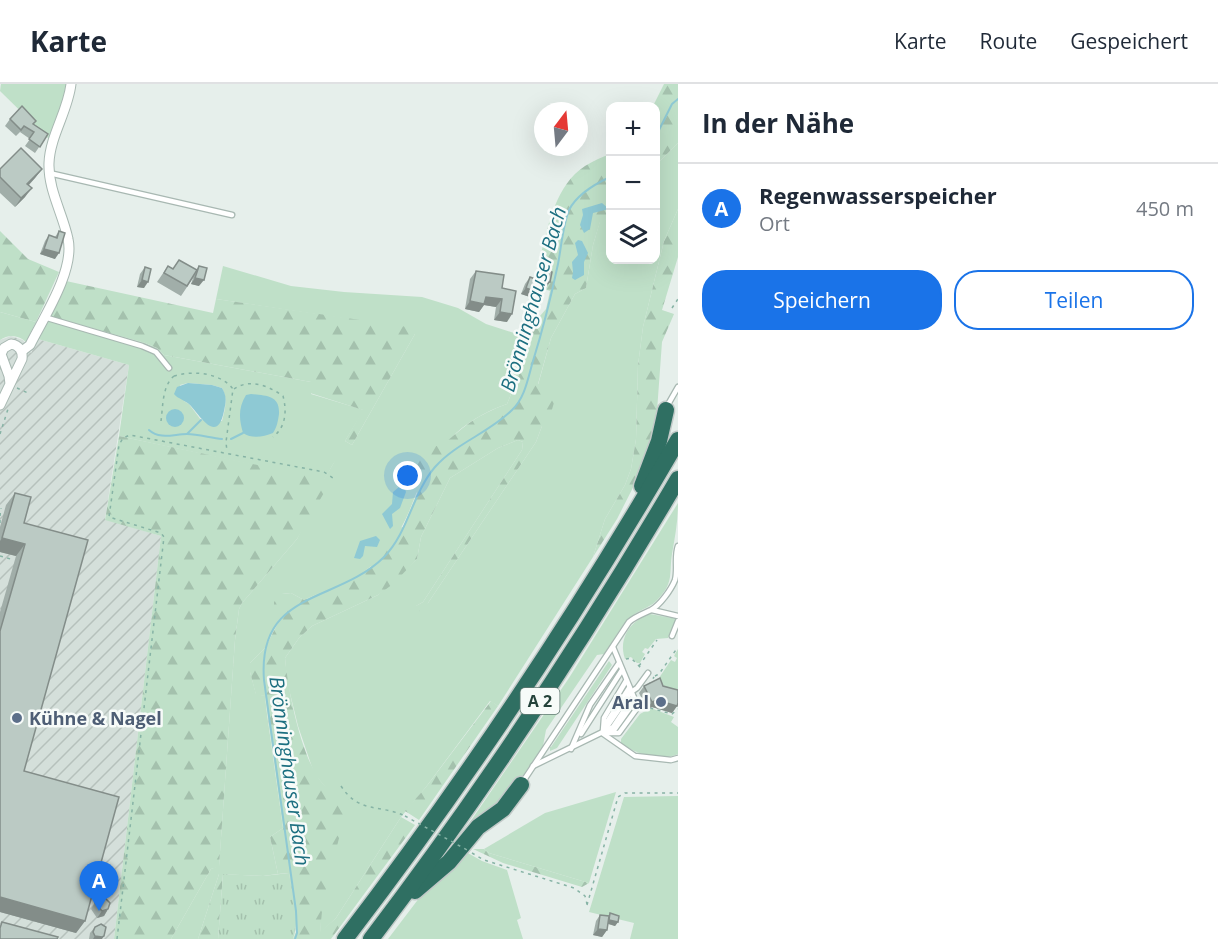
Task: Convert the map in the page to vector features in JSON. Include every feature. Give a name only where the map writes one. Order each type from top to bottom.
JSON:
[{"type":"highway","points":[[626,527],[659,441],[666,410]]},
{"type":"highway","name":"A 2","points":[[345,939],[420,839],[499,726],[626,527],[678,440]]},
{"type":"highway","name":"A 2","points":[[371,939],[524,725],[602,604],[678,479]]},
{"type":"highway","points":[[390,914],[449,862],[478,826],[503,809],[521,785]]},
{"type":"street","points":[[22,351],[30,345],[63,277],[70,256],[68,239],[49,173],[52,148],[71,84]]},
{"type":"street","points":[[0,405],[10,384],[22,358],[22,351],[11,344],[2,351],[1,356],[10,384]]},
{"type":"lane","points":[[49,173],[232,215]]},
{"type":"lane","points":[[44,317],[142,346],[156,352],[169,368]]},
{"type":"lane","points":[[666,410],[678,387]]},
{"type":"lane","points":[[652,610],[677,578],[675,559],[678,546]]},
{"type":"lane","points":[[521,785],[629,622],[642,613],[652,610],[678,615]]},
{"type":"lane","points":[[672,636],[678,621]]},
{"type":"lane","points":[[602,734],[619,733],[638,707],[613,647]]},
{"type":"lane","points":[[572,749],[590,705],[619,663]]},
{"type":"lane","points":[[572,749],[622,670]]},
{"type":"lane","points":[[602,734],[606,720],[632,694],[648,673]]},
{"type":"lane","points":[[602,734],[604,718],[626,681]]},
{"type":"lane","points":[[533,766],[572,749],[613,727],[632,694]]},
{"type":"lane","points":[[602,734],[635,756],[664,760],[678,758]]},
{"type":"path","points":[[672,308],[678,298]]},
{"type":"path","points":[[161,421],[166,390],[169,380],[174,376],[188,372],[218,377],[228,382],[233,389],[226,442],[227,452]]},
{"type":"path","points":[[233,389],[240,385],[253,383],[271,387],[284,396],[286,407],[283,424],[273,437]]},
{"type":"path","points":[[10,384],[30,394]]},
{"type":"path","points":[[117,939],[164,537],[161,533],[109,517],[119,445],[123,438],[130,435],[324,472],[336,480]]},
{"type":"path","points":[[0,516],[1,508]]},
{"type":"path","points":[[0,556],[14,560]]},
{"type":"path","points":[[639,667],[657,640]]},
{"type":"path","points":[[645,690],[678,647]]},
{"type":"path","points":[[619,663],[630,658],[654,676]]},
{"type":"path","points":[[642,706],[672,714],[678,709]]},
{"type":"path","points":[[341,786],[357,803],[382,810],[394,810],[484,860],[573,888],[585,896],[587,905],[618,798],[625,793],[678,794]]},
{"type":"shaded area","points":[[11,336],[23,340],[31,353],[38,339],[129,365],[105,519],[161,536],[114,939],[0,939],[0,340]]},
{"type":"green space","points":[[1,84],[68,84],[67,93],[50,140],[0,91]]},
{"type":"green space","points":[[664,84],[678,84],[678,143],[660,161],[660,102],[655,102]]},
{"type":"green space","points":[[678,143],[678,209],[664,241],[660,257],[660,210],[660,161]]},
{"type":"green space","points":[[606,156],[606,220],[600,222],[593,245],[586,288],[575,294],[551,338],[538,384],[552,382],[558,389],[548,423],[542,426],[536,442],[428,603],[414,616],[416,606],[423,602],[522,450],[523,442],[518,440],[498,448],[450,478],[421,537],[417,559],[393,584],[378,595],[312,626],[299,638],[285,658],[297,725],[309,760],[326,787],[349,799],[323,901],[320,932],[336,918],[401,817],[415,825],[331,939],[293,939],[296,932],[289,873],[278,874],[270,837],[283,828],[265,696],[256,695],[250,663],[265,648],[280,619],[274,616],[274,602],[282,594],[291,593],[304,600],[371,567],[370,559],[397,528],[403,527],[417,493],[407,477],[419,446],[442,446],[472,421],[507,404],[523,365],[515,346],[520,335],[527,337],[533,325],[537,326],[540,316],[546,309],[550,291],[531,285],[557,201],[564,187],[574,176]]},
{"type":"green space","points":[[678,209],[678,257],[662,310],[674,314],[662,342],[656,425],[646,462],[617,519],[593,557],[605,519],[625,485],[631,469],[636,439],[638,365],[643,327],[664,241]]},
{"type":"green space","points":[[606,219],[606,264],[658,264],[643,327],[638,365],[636,439],[631,469],[625,485],[605,519],[593,557],[498,706],[490,701],[401,817],[336,918],[320,933],[326,788],[314,773],[298,726],[287,681],[285,658],[299,638],[312,626],[378,595],[417,559],[421,537],[450,478],[498,448],[518,440],[523,442],[522,450],[423,602],[416,606],[428,603],[536,442],[542,426],[538,385],[551,338],[575,294],[586,288],[593,245],[600,221]]},
{"type":"green space","points":[[0,231],[28,259],[59,272],[36,322],[0,312]]},
{"type":"green space","points":[[223,266],[291,286],[422,297],[458,308],[486,324],[520,335],[515,346],[523,365],[507,404],[475,419],[462,428],[441,450],[424,478],[402,527],[373,565],[347,581],[304,600],[291,593],[282,594],[280,618],[265,648],[250,663],[256,694],[265,696],[283,828],[270,837],[278,874],[263,876],[219,874],[198,939],[171,939],[211,869],[219,866],[239,609],[297,539],[335,461],[324,480],[119,436],[129,365],[38,339],[49,316],[145,343],[157,348],[164,355],[311,382],[311,394],[364,410],[345,441],[352,445],[415,334],[415,329],[216,299]],"holes":[[[188,383],[222,388],[224,392],[225,404],[222,421],[201,420],[184,401],[180,385]]]},
{"type":"green space","points":[[66,281],[213,313],[216,299],[415,328],[415,334],[352,445],[345,441],[363,410],[310,393],[311,382],[164,355],[157,348],[145,343],[49,316]]},
{"type":"green space","points":[[0,312],[36,322],[26,342],[13,336],[0,340]]},
{"type":"green space","points":[[119,436],[324,479],[335,461],[342,462],[297,539],[239,609],[219,867],[211,869],[171,939],[114,939],[161,536],[105,520]]},
{"type":"green space","points":[[678,503],[670,577],[664,592],[653,604],[628,620],[604,654],[597,655],[546,730],[543,746],[507,799],[457,841],[569,678]]},
{"type":"green space","points":[[650,614],[677,619],[668,638],[656,639],[648,649],[645,648],[642,652],[645,654],[640,663],[631,657],[625,659],[623,644],[627,631],[637,621]]},
{"type":"green space","points":[[678,649],[678,697],[657,681],[671,660],[675,662],[677,658],[674,656]]},
{"type":"green space","points":[[609,661],[612,665],[557,748],[550,751],[550,747]]},
{"type":"green space","points":[[491,701],[498,706],[419,820],[405,811],[426,787]]},
{"type":"green space","points":[[651,708],[674,717],[671,722],[678,727],[678,754],[663,757],[648,756],[621,743],[621,739],[640,714]]},
{"type":"green space","points":[[616,792],[589,883],[489,853],[484,849],[545,813]]},
{"type":"green space","points":[[678,796],[678,939],[630,939],[634,923],[589,912],[624,797]]},
{"type":"green space","points":[[473,849],[484,849],[489,853],[589,883],[582,887],[503,863]]},
{"type":"green space","points":[[466,852],[482,861],[507,870],[521,918],[517,920],[523,939],[388,939],[423,893]]},
{"type":"green space","points":[[289,873],[296,915],[293,939],[218,939],[223,874],[263,876]]},
{"type":"green space","points":[[219,874],[223,874],[218,939],[198,939]]},
{"type":"water","points":[[602,203],[606,206],[606,210],[593,213],[590,229],[584,233],[580,225],[582,209]]},
{"type":"water","points":[[578,240],[582,241],[588,253],[584,262],[584,275],[575,280],[572,278],[572,262],[578,255],[575,243]]},
{"type":"water","points":[[188,383],[222,388],[225,405],[221,421],[217,426],[213,427],[208,424],[190,405],[174,394],[177,387]]},
{"type":"water","points":[[246,395],[271,398],[277,403],[279,414],[273,433],[258,437],[243,433],[240,409]]},
{"type":"water","points":[[175,409],[181,412],[184,418],[181,424],[175,427],[169,424],[166,418],[169,412]]},
{"type":"water","points":[[399,487],[405,489],[406,492],[400,508],[392,514],[393,526],[390,529],[382,514],[392,504],[393,492]]},
{"type":"water","points":[[376,536],[380,540],[377,547],[365,546],[363,556],[360,559],[354,558],[360,541]]},
{"type":"building","points":[[22,106],[36,121],[33,124],[48,134],[40,147],[29,139],[34,132],[24,126],[21,130],[10,119]]},
{"type":"building","points":[[21,148],[42,169],[27,184],[32,188],[21,198],[0,177],[0,169]]},
{"type":"building","points":[[59,231],[65,233],[59,253],[44,249],[49,235],[57,238]]},
{"type":"building","points":[[179,260],[197,270],[187,286],[164,273],[168,266],[173,269]]},
{"type":"building","points":[[199,266],[207,268],[204,280],[195,278]]},
{"type":"building","points":[[145,267],[151,269],[148,282],[142,280]]},
{"type":"building","points":[[543,270],[552,272],[550,282],[541,280]]},
{"type":"building","points":[[476,271],[504,275],[502,288],[516,291],[512,314],[500,312],[502,299],[486,297],[484,304],[470,301]]},
{"type":"building","points":[[530,277],[538,280],[534,291],[526,288]]},
{"type":"building","name":"Kühne & Nagel","points":[[15,493],[31,497],[24,523],[88,540],[24,771],[119,797],[85,921],[0,897],[0,631],[25,544],[2,538]]},
{"type":"building","points":[[660,678],[663,686],[678,690],[677,706],[657,700],[652,702],[644,686]]},
{"type":"building","points":[[105,898],[110,903],[108,909],[102,911],[95,903]]},
{"type":"building","points":[[610,913],[619,916],[618,922],[609,920]]},
{"type":"building","points":[[600,915],[609,916],[607,930],[598,929]]},
{"type":"building","points":[[2,922],[58,937],[57,939],[0,939]]},
{"type":"building","points":[[101,924],[106,927],[104,936],[95,936],[93,932],[95,927]]},
{"type":"waterway","name":"Brönninghauser Bach","points":[[660,128],[672,104],[678,99]]},
{"type":"waterway","name":"Brönninghauser Bach","points":[[295,939],[296,911],[264,680],[265,651],[273,629],[286,613],[365,572],[384,557],[399,536],[421,489],[435,467],[453,451],[503,418],[520,400],[526,387],[543,325],[569,210],[582,194],[606,179]]},
{"type":"waterway","points":[[187,434],[201,420]]},
{"type":"waterway","points":[[149,430],[162,436],[191,434],[222,439]]},
{"type":"waterway","points":[[231,439],[243,433]]},
{"type":"place","name":"Aral","points":[[661,702]]},
{"type":"place","name":"Kühne & Nagel","points":[[17,718]]},
{"type":"place","name":"Regenwasserspeicher","points":[[99,911]]}]
